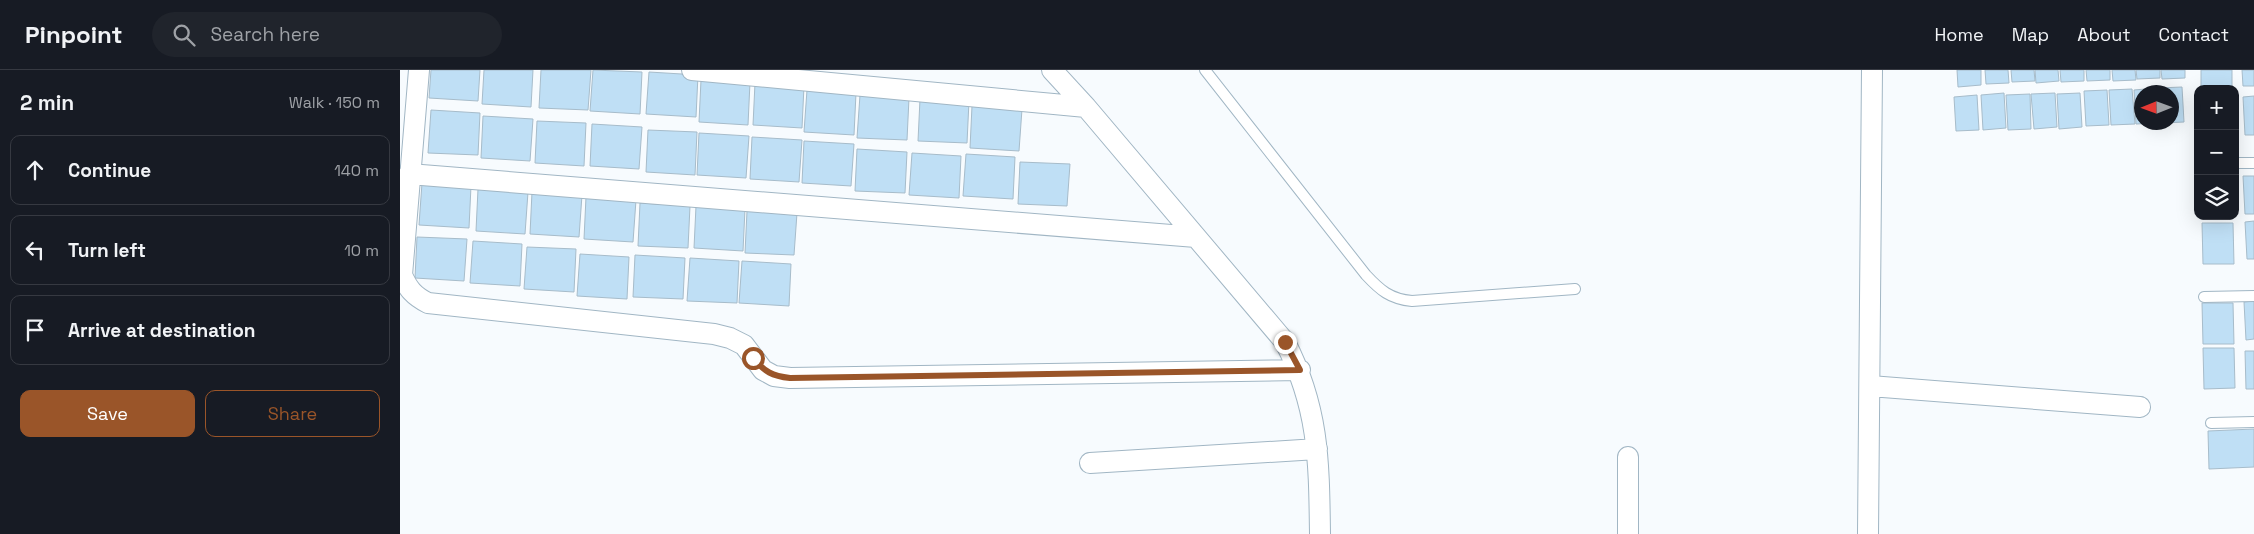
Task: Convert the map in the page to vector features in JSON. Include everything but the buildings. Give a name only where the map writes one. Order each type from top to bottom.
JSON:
[{"type":"street","points":[[419,70],[402,275],[408,288],[418,298],[428,303],[714,334],[730,338],[744,345],[764,370],[774,376],[790,378],[1300,370]]},
{"type":"street","points":[[692,70],[1086,107]]},
{"type":"street","points":[[1052,70],[1086,107],[1285,342],[1300,370],[1308,395],[1317,449],[1320,534]]},
{"type":"street","points":[[1868,534],[1872,70]]},
{"type":"street","points":[[409,174],[1196,237]]},
{"type":"street","points":[[1870,386],[2140,407]]},
{"type":"street","points":[[1090,463],[1317,449]]},
{"type":"street","points":[[1628,457],[1628,534]]},
{"type":"lane","points":[[1206,70],[1366,275],[1383,293],[1398,300],[1412,301],[1576,290]]},
{"type":"lane","points":[[2239,163],[2254,162]]},
{"type":"lane","points":[[2204,297],[2254,296]]},
{"type":"lane","points":[[2211,423],[2254,422]]},
{"type":"route","points":[[753,358],[764,370],[774,376],[790,378],[1300,370],[1285,342]]}]
